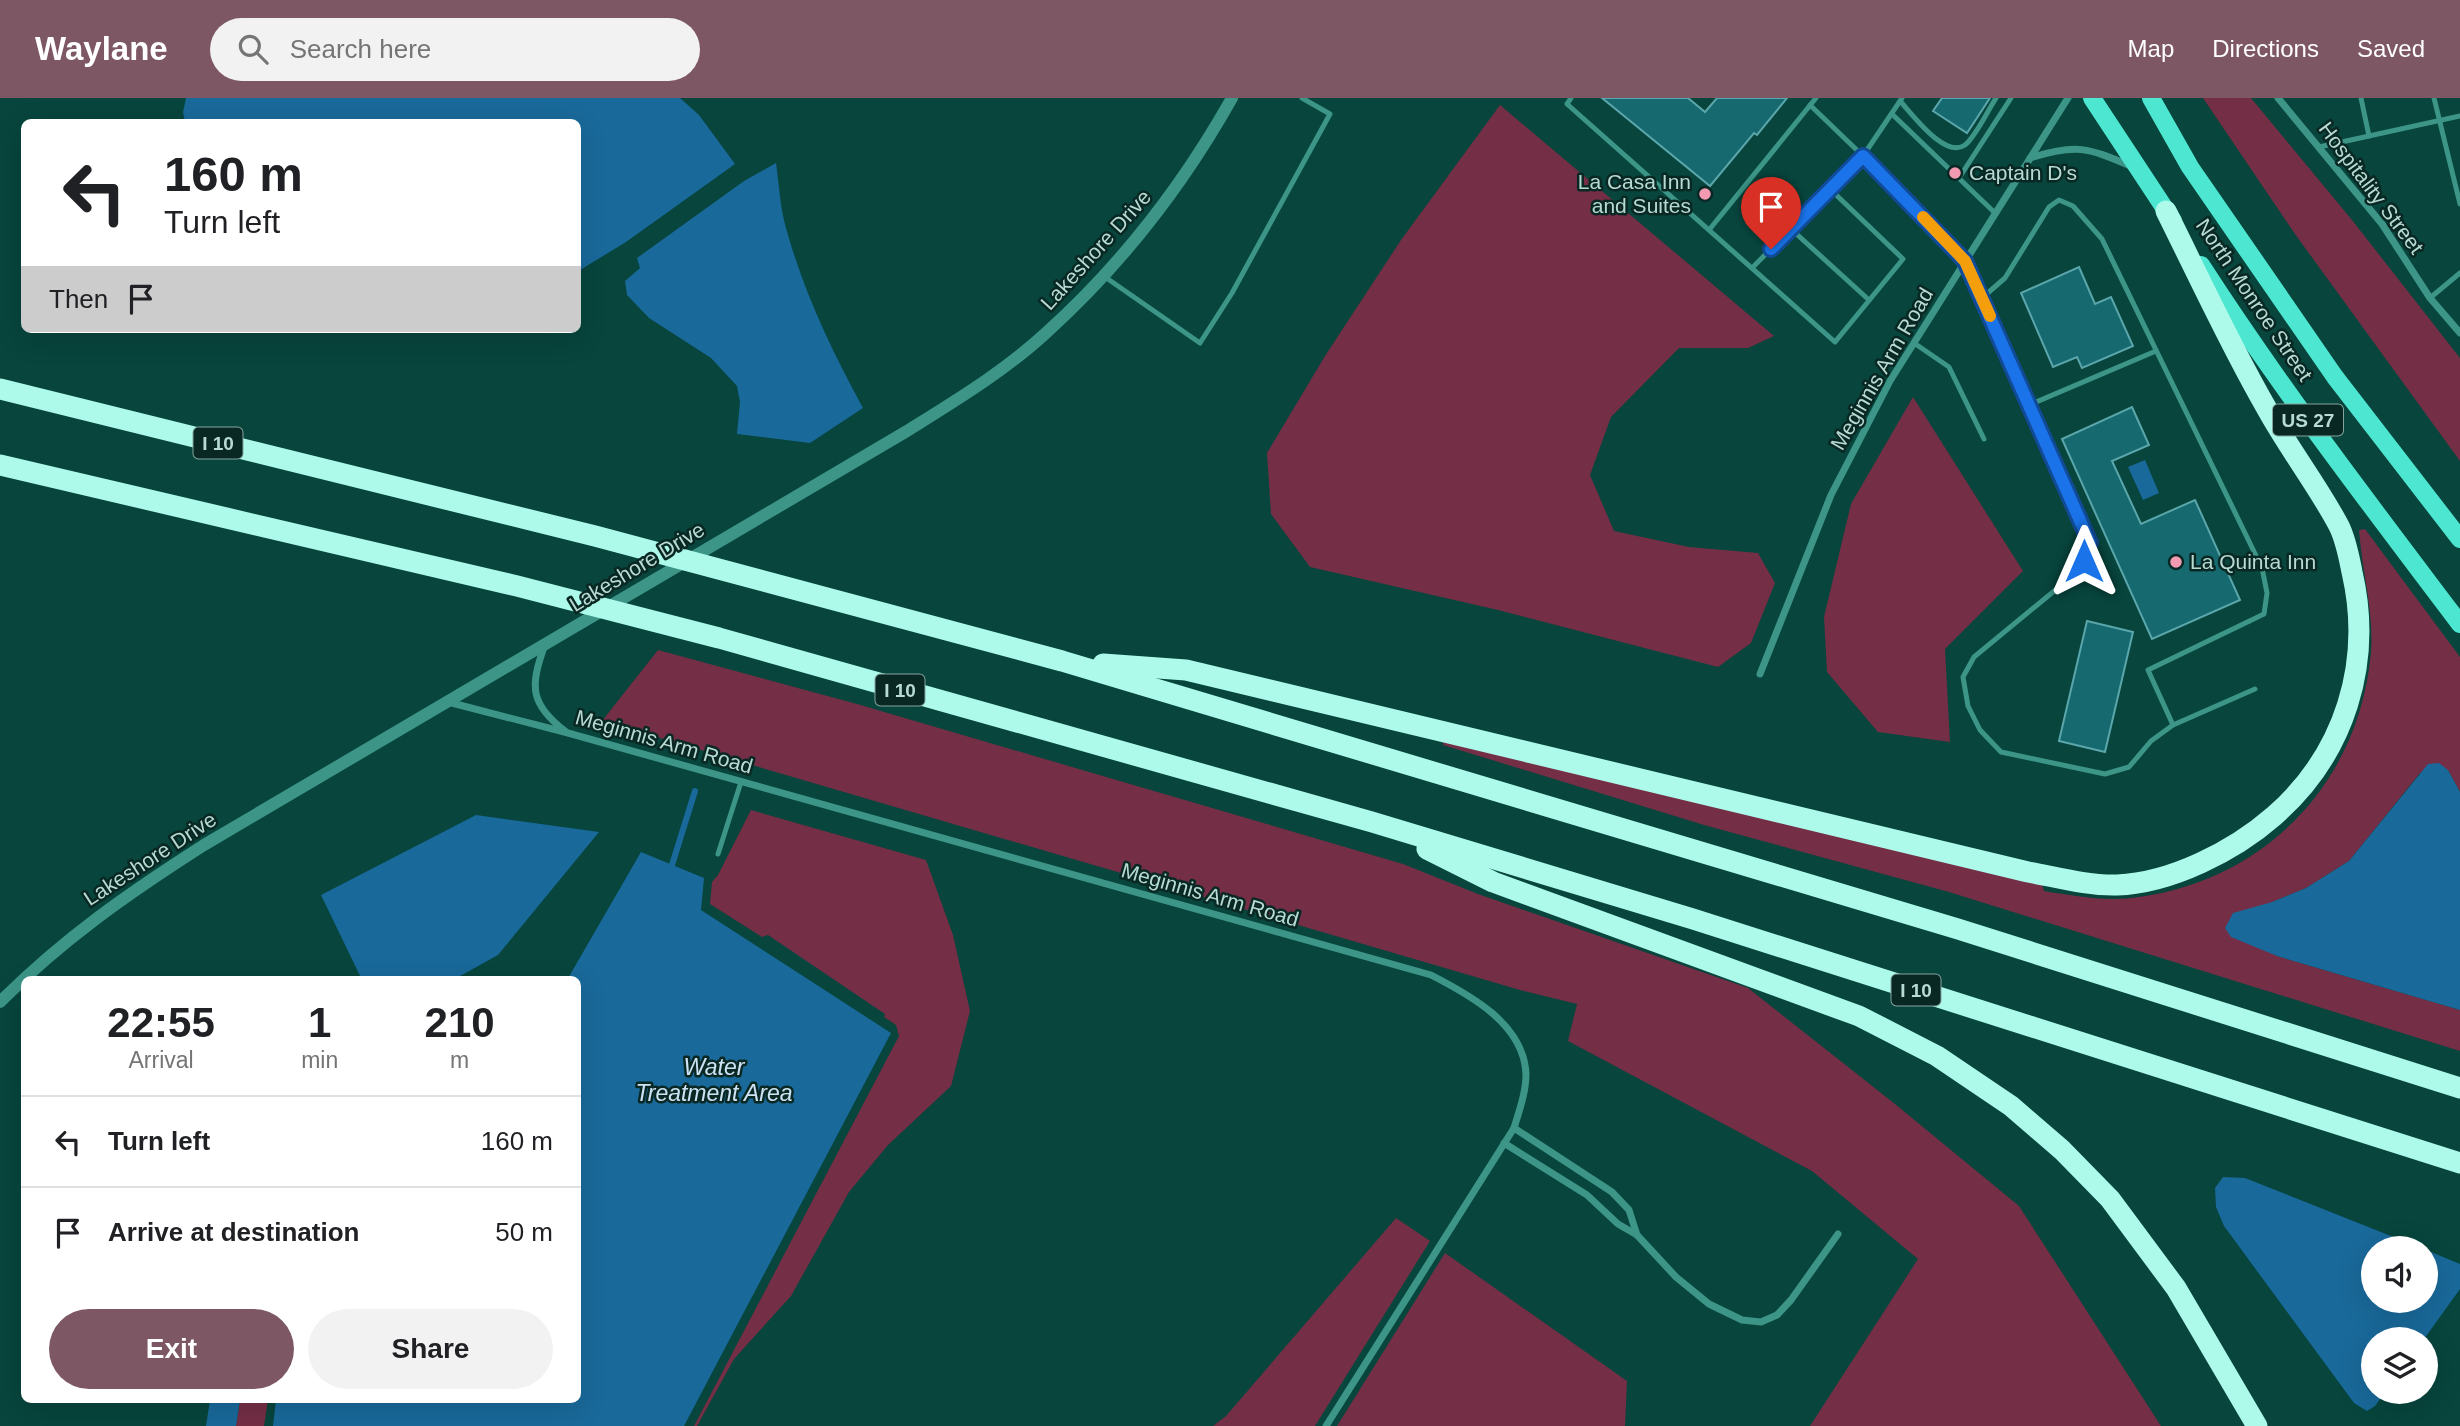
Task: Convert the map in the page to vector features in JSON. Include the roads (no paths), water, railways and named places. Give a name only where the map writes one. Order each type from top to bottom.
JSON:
[{"type":"highway","points":[[1062,661],[1185,670],[2028,872],[2116,885],[2152,879],[2184,869],[2225,851],[2259,829],[2285,807],[2319,766],[2342,725],[2355,680],[2359,655],[2358,597],[2340,528],[2267,409],[2166,211]]},
{"type":"highway","name":"I 10","points":[[0,390],[595,536],[1062,661],[1958,929],[2460,1088]]},
{"type":"highway","name":"I 10","points":[[0,465],[517,586],[719,638],[1371,822],[1693,919],[2460,1163]]},
{"type":"highway","points":[[1371,822],[1493,882],[1858,1016],[1937,1056],[2011,1106],[2062,1150],[2110,1199],[2176,1288],[2257,1426]]},
{"type":"main road","name":"North Monroe Street","points":[[2092,98],[2232,312],[2334,457],[2460,624]]},
{"type":"main road","name":"North Monroe Street","points":[[2151,98],[2190,167],[2335,377],[2460,539]]},
{"type":"street","name":"Lakeshore Drive","points":[[28,976],[71,937],[125,895],[204,845],[954,401],[1046,333],[1103,275],[1167,201],[1232,98]]},
{"type":"street","name":"Meginnis Arm Road","points":[[1760,674],[1831,495],[1890,381],[2068,98]]},
{"type":"street","name":"Hospitality Street","points":[[2278,98],[2382,224],[2430,298],[2460,333]]},
{"type":"street","points":[[2029,158],[2054,151],[2085,148],[2138,169]]},
{"type":"street","points":[[545,645],[535,672],[536,697],[545,715],[568,733]]},
{"type":"street","name":"Meginnis Arm Road","points":[[448,702],[568,733],[1432,975],[1481,1003],[1513,1038],[1523,1058],[1525,1090],[1514,1128],[1326,1426]]},
{"type":"street","name":"Lakeshore Drive","points":[[0,1002],[21,983]]},
{"type":"street","points":[[1514,1128],[1612,1192],[1629,1210],[1637,1236]]},
{"type":"street","points":[[1504,1143],[1587,1195],[1618,1224],[1637,1236],[1676,1277],[1709,1304],[1742,1320],[1761,1322],[1777,1315],[1791,1300],[1838,1234]]},
{"type":"lane","points":[[1103,275],[1200,343],[1232,293],[1330,114],[1302,98]]},
{"type":"lane","points":[[1571,98],[1567,103],[1835,342],[1903,258],[1830,189]]},
{"type":"lane","points":[[1709,230],[1816,98]]},
{"type":"lane","points":[[1752,268],[1863,156],[1901,100],[1940,143],[1950,148],[1958,148],[1969,140],[1996,98]]},
{"type":"lane","points":[[1959,178],[2011,98]]},
{"type":"lane","points":[[2361,98],[2369,136]]},
{"type":"lane","points":[[2434,98],[2460,204]]},
{"type":"lane","points":[[1810,105],[1965,261],[2090,543],[2084,561],[2076,573],[1974,657],[1963,677],[1968,706],[1980,730],[2001,752],[2105,775],[2129,767],[2151,741],[2173,725],[2255,689]]},
{"type":"lane","points":[[1892,114],[1995,213]]},
{"type":"lane","points":[[2319,147],[2460,116]]},
{"type":"lane","points":[[1982,298],[2005,278],[2049,206],[2059,200],[2073,206],[2102,239],[2262,568],[2267,593],[2264,614],[2148,670],[2173,725]]},
{"type":"lane","points":[[1791,229],[1869,300]]},
{"type":"lane","points":[[2430,298],[2460,273]]},
{"type":"lane","points":[[1914,343],[1949,367],[1984,439]]},
{"type":"lane","points":[[2029,405],[2156,351]]},
{"type":"lane","points":[[718,854],[741,782]]},
{"type":"water","points":[[186,98],[680,98],[699,115],[735,164],[626,242],[581,269],[581,119],[184,119]]},
{"type":"water","points":[[776,163],[784,220],[801,275],[829,342],[863,408],[810,443],[737,434],[740,402],[737,386],[711,358],[649,318],[627,295],[625,281],[640,268],[637,258],[744,181]]},
{"type":"water","points":[[2145,460],[2159,493],[2143,500],[2128,467]]},
{"type":"water","points":[[2439,763],[2448,770],[2460,792],[2460,1010],[2277,956],[2231,937],[2225,928],[2233,913],[2272,902],[2306,888],[2349,861],[2428,764]]},
{"type":"water","points":[[476,815],[599,832],[498,955],[460,976],[360,976],[321,895]]},
{"type":"water","name":"Water Treatment Area","points":[[641,852],[704,878],[701,910],[891,1033],[684,1426],[273,1426],[276,1403],[581,1403],[581,976],[569,976]]},
{"type":"water","points":[[2223,1177],[2245,1178],[2391,1236],[2361,1236],[2361,1313],[2438,1313],[2438,1255],[2460,1264],[2460,1289],[2433,1327],[2361,1327],[2361,1404],[2376,1404],[2375,1406],[2367,1411],[2354,1403],[2224,1226],[2216,1207],[2215,1188]]},
{"type":"water","points":[[210,1403],[240,1403],[236,1426],[206,1426]]},
{"type":"waterway","points":[[672,865],[695,791]]},
{"type":"place","name":"Captain D's","points":[[1955,173]]},
{"type":"place","name":"La Casa Inn and Suites","points":[[1705,194]]},
{"type":"place","name":"La Quinta Inn","points":[[2176,562]]}]
